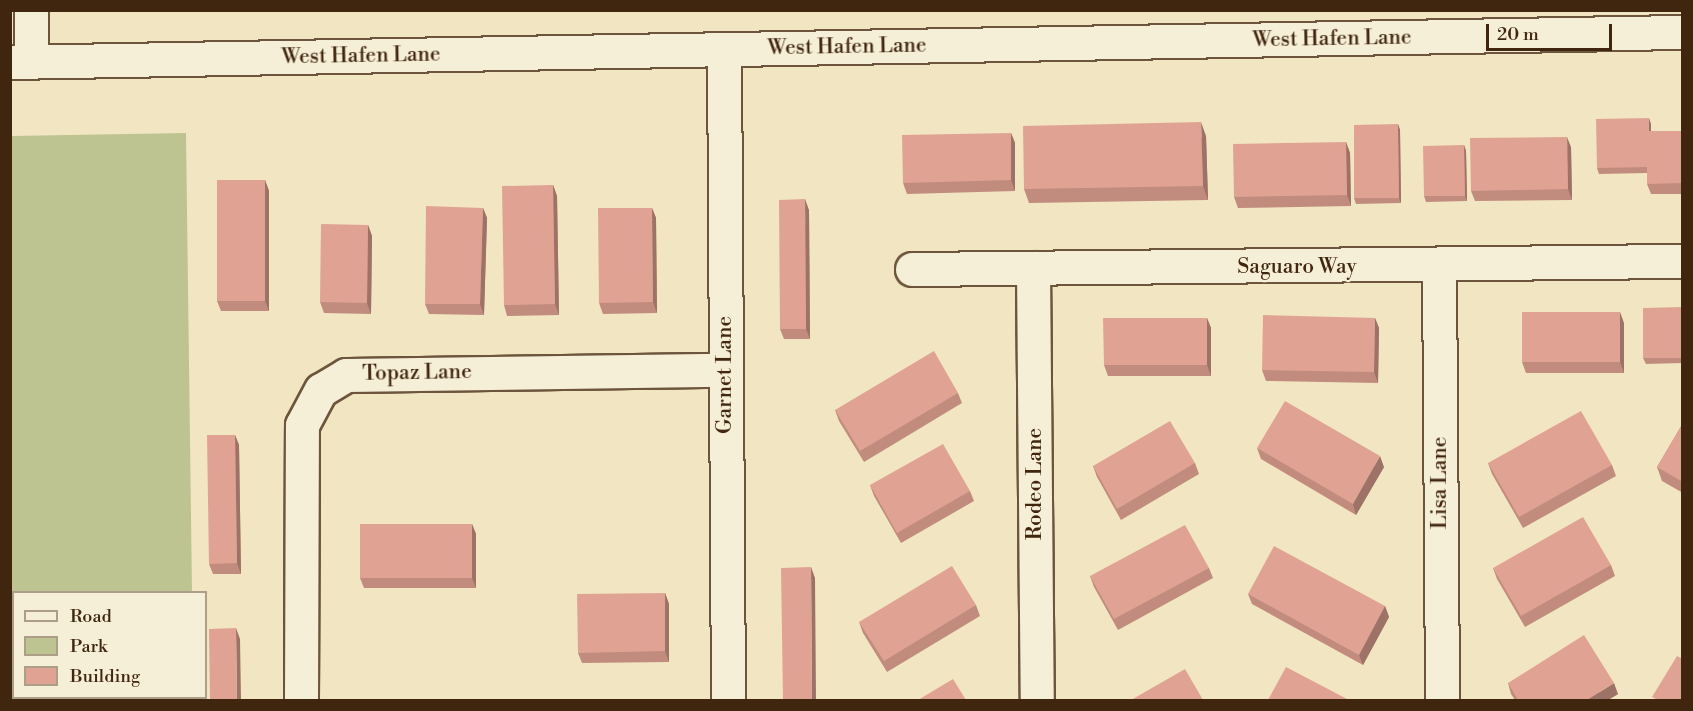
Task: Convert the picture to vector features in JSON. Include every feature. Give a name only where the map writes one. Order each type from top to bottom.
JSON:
[{"type":"street","points":[[21,61],[31,10]]},
{"type":"street","name":"West Hafen Lane","points":[[21,61],[1683,33]]},
{"type":"street","name":"Garnet Lane","points":[[724,49],[724,370],[728,700]]},
{"type":"street","name":"Saguaro Way","points":[[912,269],[1439,266],[1683,261]]},
{"type":"street","name":"Lisa Lane","points":[[1439,266],[1442,700]]},
{"type":"street","name":"Rodeo Lane","points":[[1033,268],[1037,700]]},
{"type":"street","name":"Topaz Lane","points":[[301,700],[302,425],[321,390],[346,375],[724,370]]},
{"type":"green space","points":[[186,133],[192,591],[12,591],[11,598],[11,136]]},
{"type":"building","points":[[1649,118],[1647,167],[1597,168],[1596,119]]},
{"type":"building","points":[[1201,122],[1203,186],[1024,189],[1023,126]]},
{"type":"building","points":[[1398,124],[1399,198],[1354,198],[1354,125]]},
{"type":"building","points":[[1647,131],[1683,131],[1683,183],[1647,184]]},
{"type":"building","points":[[1011,133],[1011,180],[903,183],[902,135]]},
{"type":"building","points":[[1567,137],[1568,189],[1471,191],[1470,138]]},
{"type":"building","points":[[1346,142],[1347,195],[1234,197],[1233,144]]},
{"type":"building","points":[[1464,145],[1465,196],[1424,196],[1423,146]]},
{"type":"building","points":[[217,180],[265,180],[265,301],[217,301]]},
{"type":"building","points":[[553,185],[555,304],[504,305],[502,186]]},
{"type":"building","points":[[805,199],[806,329],[780,329],[779,200]]},
{"type":"building","points":[[426,206],[483,208],[480,304],[425,304]]},
{"type":"building","points":[[598,208],[652,208],[653,302],[599,303]]},
{"type":"building","points":[[321,224],[368,225],[367,303],[320,302]]},
{"type":"building","points":[[1683,307],[1683,358],[1643,358],[1643,308]]},
{"type":"building","points":[[1522,312],[1620,312],[1620,362],[1522,362]]},
{"type":"building","points":[[1263,315],[1375,318],[1374,372],[1262,370]]},
{"type":"building","points":[[1103,318],[1207,318],[1207,365],[1104,365]]},
{"type":"building","points":[[934,351],[958,393],[860,451],[835,410]]},
{"type":"building","points":[[1285,401],[1380,456],[1353,504],[1257,448]]},
{"type":"building","points":[[1581,411],[1612,465],[1519,517],[1488,463]]},
{"type":"building","points":[[1170,421],[1195,463],[1117,509],[1093,466]]},
{"type":"building","points":[[1683,423],[1683,482],[1657,467]]},
{"type":"building","points":[[207,435],[235,435],[237,563],[209,564]]},
{"type":"building","points":[[943,444],[970,491],[897,533],[870,485]]},
{"type":"building","points":[[1583,517],[1611,565],[1521,616],[1493,568]]},
{"type":"building","points":[[360,524],[472,524],[472,578],[360,578]]},
{"type":"building","points":[[1185,525],[1209,568],[1114,619],[1090,576]]},
{"type":"building","points":[[1274,546],[1385,606],[1359,655],[1248,594]]},
{"type":"building","points":[[952,566],[976,605],[884,661],[859,622]]},
{"type":"building","points":[[811,567],[812,700],[783,700],[781,568]]},
{"type":"building","points":[[665,593],[665,651],[578,653],[577,594]]},
{"type":"building","points":[[10,599],[12,599],[12,699],[25,700],[10,700]]},
{"type":"building","points":[[236,628],[237,700],[210,700],[209,629]]},
{"type":"building","points":[[1584,635],[1614,683],[1587,700],[1518,700],[1508,683]]},
{"type":"building","points":[[1677,656],[1683,659],[1683,700],[1658,700],[1652,697]]},
{"type":"building","points":[[1286,667],[1349,700],[1268,700]]},
{"type":"building","points":[[1185,669],[1203,700],[1131,700]]},
{"type":"building","points":[[953,679],[966,700],[918,700]]}]
